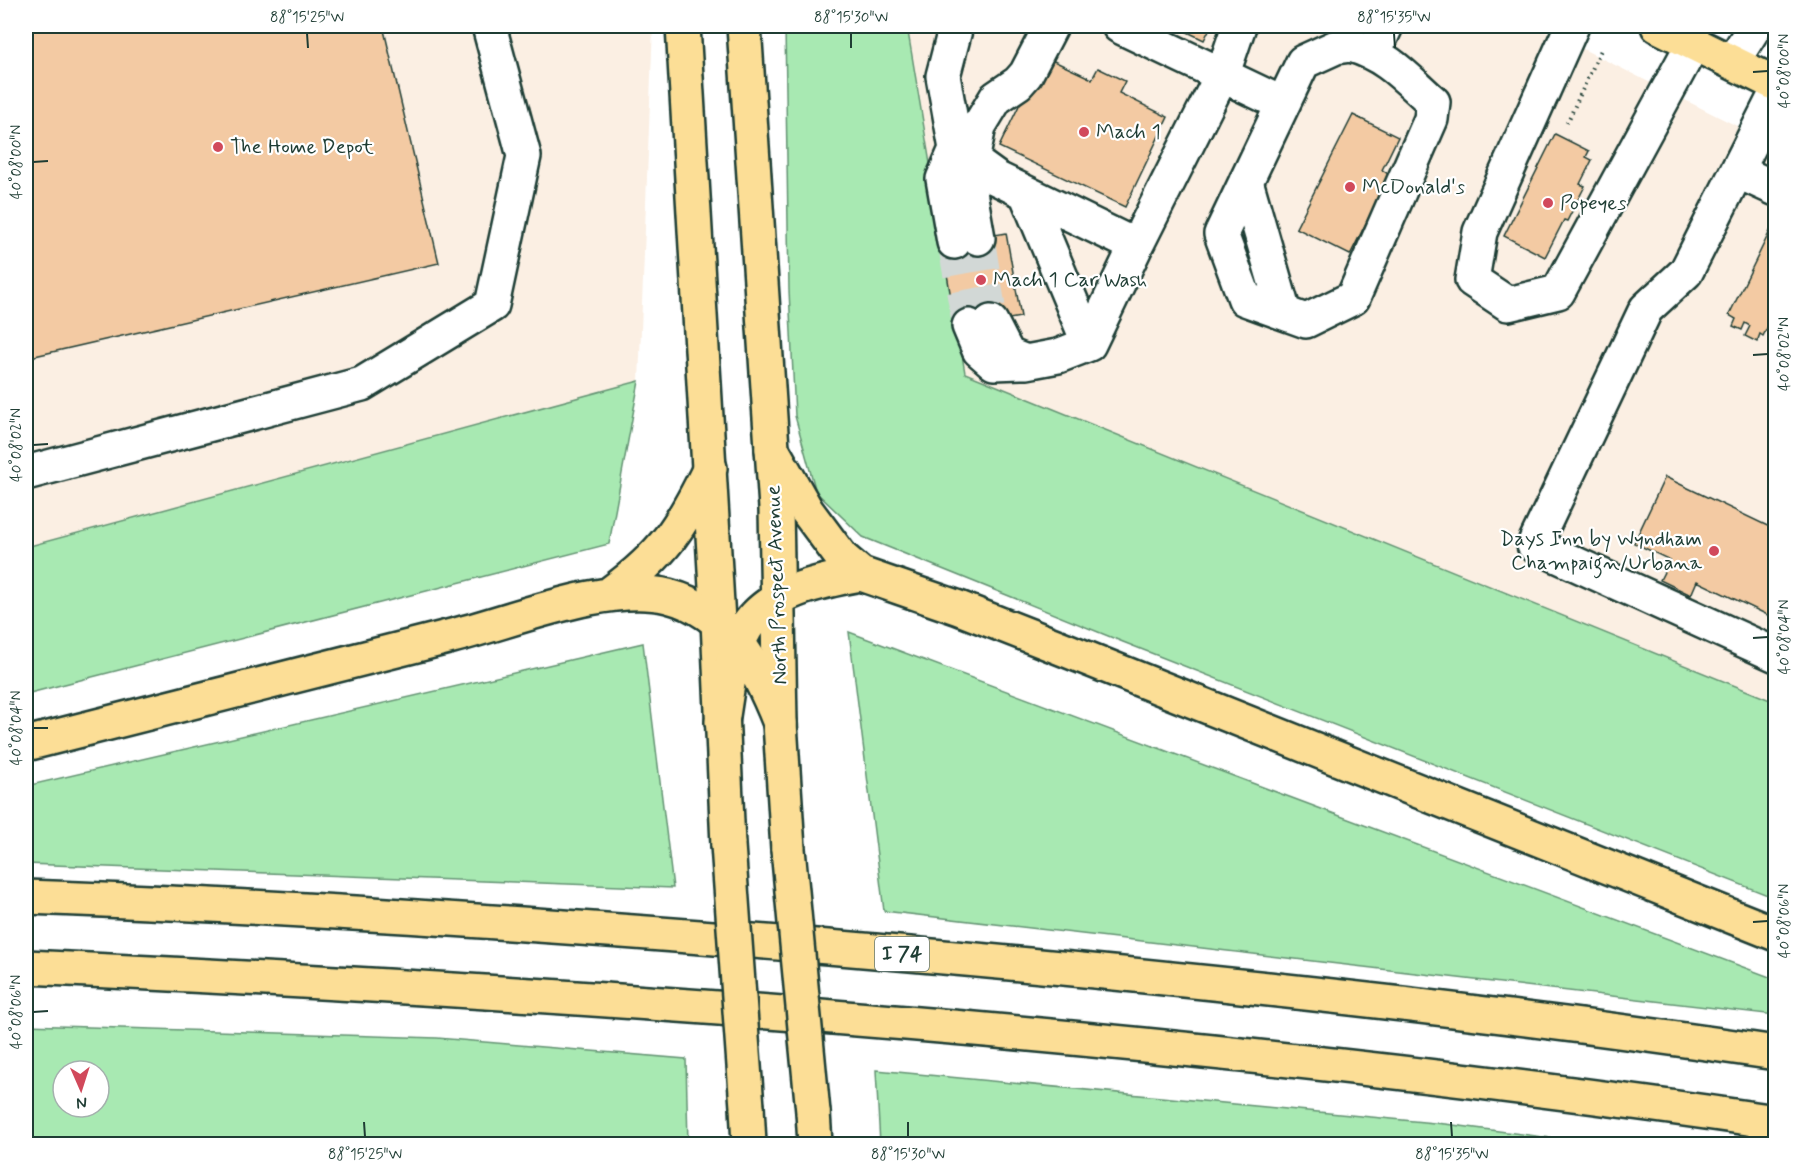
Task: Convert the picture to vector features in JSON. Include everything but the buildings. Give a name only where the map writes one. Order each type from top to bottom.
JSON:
[{"type":"main road","points":[[683,26],[710,468],[729,632],[729,680],[723,722],[728,845],[749,1144]]},
{"type":"main road","name":"North Prospect Avenue","points":[[744,26],[772,449],[780,723],[788,849],[815,1144]]},
{"type":"main road","points":[[1658,26],[1776,84]]},
{"type":"main road","points":[[772,449],[807,511],[842,558],[861,574],[1051,644],[1776,934]]},
{"type":"main road","points":[[612,592],[648,564],[667,545],[687,514],[710,468]]},
{"type":"main road","points":[[729,632],[747,628],[763,609],[789,593],[812,585],[861,574]]},
{"type":"main road","points":[[26,744],[454,636],[612,592],[669,596],[694,607],[729,632],[767,690],[780,723]]},
{"type":"main road","name":"I 74","points":[[26,897],[440,917],[933,956],[1433,1008],[1776,1053]]},
{"type":"main road","points":[[26,968],[337,981],[582,997],[1102,1041],[1418,1076],[1776,1122]]},
{"type":"lane","points":[[26,473],[362,384],[492,305],[524,156],[489,26]]},
{"type":"lane","points":[[964,155],[996,98],[1018,83],[1026,74],[1051,26]]},
{"type":"lane","points":[[1119,26],[1223,73],[1283,104]]},
{"type":"lane","points":[[980,324],[1008,355],[1026,362],[1058,356],[1089,344],[1223,73],[1239,26]]},
{"type":"lane","points":[[1572,26],[1480,232],[1472,280],[1508,304],[1558,292],[1694,42]]},
{"type":"lane","points":[[1733,61],[1755,26]]},
{"type":"lane","points":[[947,30],[943,76],[967,175],[966,240]]},
{"type":"lane","points":[[1380,39],[1397,69],[1432,102],[1431,119],[1353,298],[1306,321],[1245,298],[1221,234],[1303,62],[1336,47],[1380,39]]},
{"type":"lane","points":[[1776,94],[1686,272],[1646,309],[1534,545],[1776,655]]},
{"type":"lane","points":[[964,155],[996,178],[1136,246]]},
{"type":"lane","points":[[1737,171],[1776,189]]},
{"type":"lane","points":[[1026,193],[1089,344]]},
{"type":"path","points":[[1563,130],[1601,50]]},
{"type":"shaded area","points":[[26,26],[653,26],[639,381],[26,547]]},
{"type":"shaded area","points":[[907,26],[1537,26],[1775,145],[1775,702],[964,373]]},
{"type":"green space","points":[[785,26],[907,26],[965,373],[1775,702],[1775,898],[1123,642],[863,537],[816,492],[795,416],[789,290]]},
{"type":"green space","points":[[639,381],[609,544],[26,694],[26,547]]},
{"type":"green space","points":[[849,632],[1775,979],[1775,1015],[884,911]]},
{"type":"green space","points":[[643,643],[673,888],[26,864],[26,786]]},
{"type":"green space","points":[[26,1025],[437,1038],[686,1059],[688,1144],[40,1144],[26,1140]]},
{"type":"green space","points":[[876,1070],[1445,1124],[1597,1144],[880,1144]]},
{"type":"tunnel","points":[[978,238],[989,307]]},
{"type":"tunnel","points":[[954,242],[969,326]]},
{"type":"place","name":"Mach 1","points":[[1084,132]]},
{"type":"place","name":"The Home Depot","points":[[218,147]]},
{"type":"place","name":"McDonald's","points":[[1350,187]]},
{"type":"place","name":"Popeyes","points":[[1548,203]]},
{"type":"place","name":"Mach 1 Car Wash","points":[[981,280]]},
{"type":"place","name":"Days Inn by Wyndham Champaign/Urbana","points":[[1714,551]]}]
